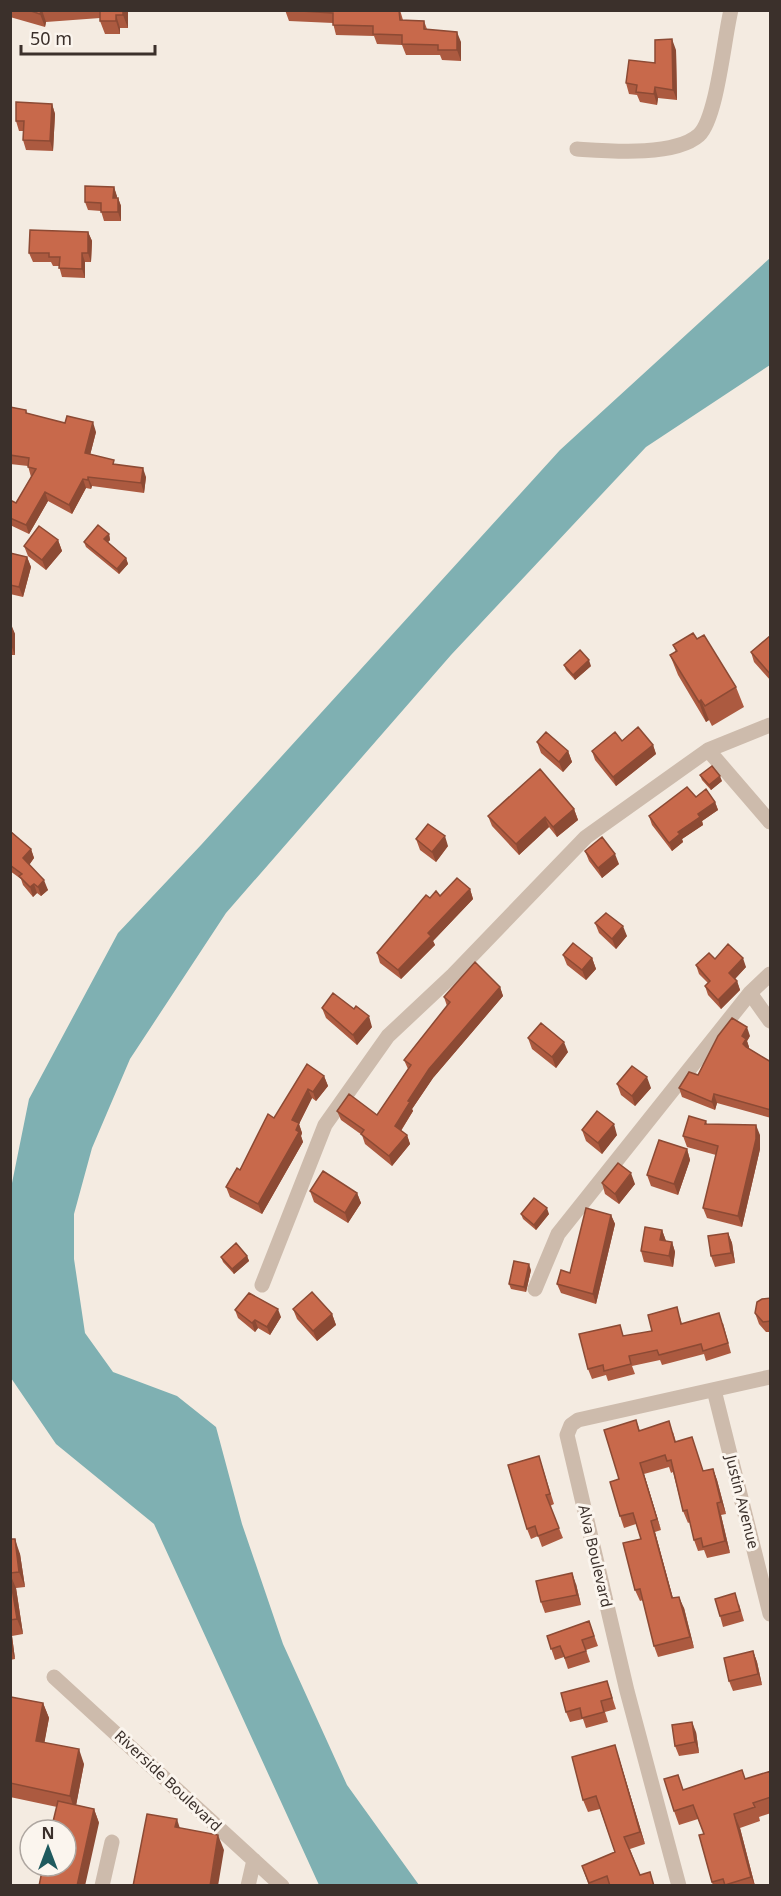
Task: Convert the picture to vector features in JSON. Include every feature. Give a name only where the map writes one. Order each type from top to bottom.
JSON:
[{"type":"street","points":[[577,149],[626,151],[666,147],[683,144],[699,135],[706,124],[713,101],[731,10]]},
{"type":"street","points":[[262,1285],[325,1125],[388,1036],[453,975],[586,837],[708,750],[771,725]]},
{"type":"street","points":[[708,750],[771,822]]},
{"type":"street","points":[[535,1289],[558,1234],[750,993],[771,974]]},
{"type":"street","points":[[750,993],[771,1021]]},
{"type":"street","name":"Alva Boulevard","points":[[679,1886],[627,1691],[567,1436],[571,1425],[578,1420],[771,1377]]},
{"type":"street","name":"Justin Avenue","points":[[714,1390],[771,1614]]},
{"type":"street","name":"Riverside Boulevard","points":[[54,1677],[282,1886]]},
{"type":"street","points":[[102,1886],[112,1842]]},
{"type":"street","points":[[248,1886],[254,1860]]},
{"type":"water","points":[[770,258],[770,365],[646,447],[451,655],[226,913],[130,1059],[92,1148],[74,1214],[74,1259],[85,1333],[113,1372],[177,1396],[216,1427],[242,1524],[283,1644],[347,1785],[419,1885],[319,1885],[154,1524],[56,1444],[11,1378],[11,1188],[29,1099],[118,933],[201,845],[560,450]]},
{"type":"building","points":[[28,10],[41,10],[40,14]]},
{"type":"building","points":[[100,10],[123,10],[123,15],[116,15],[116,21],[100,21]]},
{"type":"building","points":[[285,10],[399,10],[400,20],[424,21],[424,29],[457,32],[457,50],[438,50],[438,45],[402,44],[402,35],[373,34],[373,26],[333,25],[333,13]]},
{"type":"building","points":[[672,39],[673,90],[655,87],[654,94],[636,92],[637,85],[626,83],[629,60],[655,63],[655,40]]},
{"type":"building","points":[[16,102],[52,104],[50,141],[23,140],[24,121],[16,121]]},
{"type":"building","points":[[85,186],[114,187],[113,198],[118,198],[118,212],[101,212],[101,203],[85,202]]},
{"type":"building","points":[[30,230],[88,232],[88,253],[82,253],[82,269],[59,268],[60,257],[49,257],[49,253],[29,253]]},
{"type":"building","points":[[10,407],[65,423],[67,416],[93,422],[85,453],[114,460],[113,464],[143,468],[141,483],[88,477],[88,480],[83,479],[69,505],[45,492],[26,525],[10,518],[10,500],[16,503],[36,469],[28,467],[29,458],[10,455]]},
{"type":"building","points":[[98,525],[109,534],[104,539],[126,558],[117,569],[84,542]]},
{"type":"building","points":[[39,526],[58,540],[42,560],[24,546]]},
{"type":"building","points":[[10,553],[27,557],[19,587],[10,585]]},
{"type":"building","points":[[693,633],[697,639],[704,635],[736,687],[705,706],[701,700],[699,702],[670,655],[677,651],[673,645]]},
{"type":"building","points":[[771,635],[771,675],[751,652]]},
{"type":"building","points":[[580,650],[589,660],[573,675],[564,665]]},
{"type":"building","points":[[638,727],[653,745],[613,777],[592,751],[615,732],[622,741]]},
{"type":"building","points":[[546,732],[568,751],[559,762],[537,742]]},
{"type":"building","points":[[712,766],[720,776],[709,785],[700,775]]},
{"type":"building","points":[[540,769],[574,809],[553,827],[545,817],[516,844],[488,816]]},
{"type":"building","points":[[687,787],[696,797],[706,789],[715,802],[698,814],[700,817],[678,832],[680,834],[669,843],[649,816]]},
{"type":"building","points":[[428,824],[445,836],[432,852],[416,839]]},
{"type":"building","points":[[10,831],[31,849],[23,858],[44,880],[38,887],[34,884],[30,887],[19,876],[22,874],[10,865]]},
{"type":"building","points":[[602,837],[615,854],[598,868],[585,851]]},
{"type":"building","points":[[457,878],[470,889],[428,933],[431,936],[398,970],[377,953],[426,895],[430,898],[436,891],[440,896]]},
{"type":"building","points":[[606,913],[623,926],[612,939],[595,923]]},
{"type":"building","points":[[573,943],[592,958],[582,970],[563,955]]},
{"type":"building","points":[[728,944],[743,958],[729,973],[737,981],[718,1000],[705,986],[710,981],[696,965],[709,953],[715,959]]},
{"type":"building","points":[[475,962],[500,987],[429,1069],[395,1126],[407,1135],[389,1156],[361,1134],[364,1130],[337,1111],[349,1094],[377,1115],[411,1065],[404,1060],[450,1002],[444,997]]},
{"type":"building","points":[[333,993],[354,1009],[356,1006],[369,1016],[353,1035],[322,1008]]},
{"type":"building","points":[[732,1018],[747,1027],[742,1036],[746,1039],[743,1044],[771,1062],[771,1110],[714,1094],[712,1102],[679,1088],[689,1072],[698,1075],[718,1036]]},
{"type":"building","points":[[541,1023],[564,1042],[552,1057],[528,1038]]},
{"type":"building","points":[[307,1064],[324,1076],[313,1092],[308,1089],[292,1120],[299,1123],[296,1130],[299,1132],[258,1204],[226,1187],[237,1168],[240,1170],[268,1114],[274,1118]]},
{"type":"building","points":[[632,1066],[647,1077],[632,1096],[617,1084]]},
{"type":"building","points":[[597,1111],[614,1124],[598,1143],[582,1130]]},
{"type":"building","points":[[689,1116],[706,1121],[705,1124],[756,1125],[756,1139],[738,1216],[703,1208],[718,1146],[683,1136]]},
{"type":"building","points":[[659,1140],[687,1149],[674,1184],[647,1175]]},
{"type":"building","points":[[618,1163],[631,1173],[615,1194],[602,1183]]},
{"type":"building","points":[[323,1171],[357,1193],[345,1213],[310,1191]]},
{"type":"building","points":[[534,1198],[547,1208],[534,1225],[521,1214]]},
{"type":"building","points":[[586,1208],[611,1215],[593,1294],[557,1284],[561,1270],[570,1273]]},
{"type":"building","points":[[645,1227],[662,1230],[660,1240],[672,1242],[669,1256],[641,1251]]},
{"type":"building","points":[[728,1233],[731,1253],[711,1256],[708,1236]]},
{"type":"building","points":[[236,1243],[247,1256],[232,1269],[221,1257]]},
{"type":"building","points":[[514,1261],[529,1264],[524,1287],[509,1284]]},
{"type":"building","points":[[312,1292],[332,1314],[313,1331],[293,1309]]},
{"type":"building","points":[[249,1293],[278,1309],[267,1327],[255,1320],[252,1323],[235,1310]]},
{"type":"building","points":[[771,1298],[771,1321],[763,1322],[755,1313],[757,1302]]},
{"type":"building","points":[[677,1307],[681,1324],[719,1313],[728,1343],[703,1351],[701,1344],[659,1355],[657,1350],[629,1356],[631,1364],[604,1371],[603,1365],[588,1369],[579,1334],[620,1325],[623,1336],[652,1331],[648,1315]]},
{"type":"building","points":[[636,1420],[639,1431],[669,1421],[675,1442],[692,1437],[703,1471],[713,1469],[721,1502],[717,1503],[725,1541],[703,1547],[701,1538],[694,1540],[687,1510],[683,1511],[671,1460],[667,1461],[665,1455],[640,1463],[657,1519],[651,1521],[672,1598],[679,1597],[690,1637],[654,1646],[640,1589],[635,1590],[623,1543],[641,1539],[633,1513],[620,1516],[610,1482],[619,1479],[604,1430]]},
{"type":"building","points":[[539,1456],[550,1494],[546,1495],[559,1528],[538,1536],[535,1526],[527,1529],[508,1465]]},
{"type":"building","points":[[10,1539],[15,1539],[19,1572],[10,1573]]},
{"type":"building","points":[[572,1573],[577,1595],[541,1602],[536,1581]]},
{"type":"building","points":[[10,1576],[17,1619],[10,1620]]},
{"type":"building","points":[[735,1593],[740,1611],[720,1616],[715,1599]]},
{"type":"building","points":[[589,1621],[594,1636],[582,1640],[586,1651],[565,1658],[560,1646],[551,1649],[547,1636]]},
{"type":"building","points":[[753,1651],[758,1674],[729,1681],[724,1658]]},
{"type":"building","points":[[607,1681],[612,1698],[601,1701],[604,1712],[582,1718],[580,1708],[566,1712],[561,1693]]},
{"type":"building","points":[[11,1697],[43,1703],[36,1741],[79,1749],[70,1796],[10,1783]]},
{"type":"building","points":[[692,1722],[695,1742],[675,1746],[672,1725]]},
{"type":"building","points":[[615,1745],[640,1832],[624,1837],[640,1875],[650,1872],[654,1886],[610,1886],[607,1876],[589,1883],[582,1866],[615,1852],[596,1796],[583,1800],[572,1757]]},
{"type":"building","points":[[742,1770],[745,1779],[771,1771],[771,1797],[753,1803],[755,1807],[734,1814],[751,1877],[725,1885],[723,1879],[712,1882],[699,1835],[704,1834],[693,1805],[674,1811],[664,1779],[678,1775],[683,1790]]},
{"type":"building","points":[[58,1801],[94,1809],[77,1886],[39,1886],[41,1878],[78,1878],[78,1818],[54,1818]]},
{"type":"building","points":[[147,1814],[177,1819],[175,1827],[218,1835],[210,1886],[133,1886]]}]
